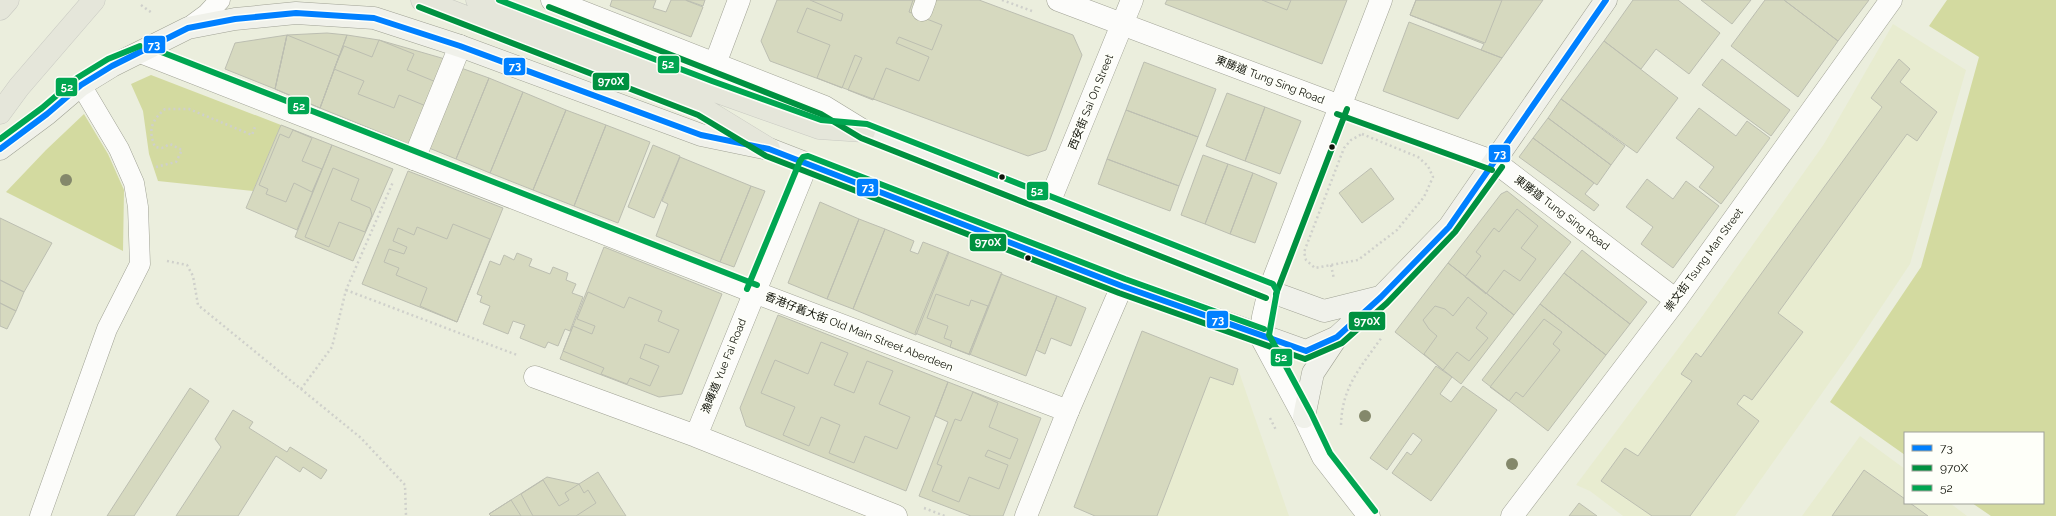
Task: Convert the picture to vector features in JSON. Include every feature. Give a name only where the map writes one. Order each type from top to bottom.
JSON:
[{"type":"main road","points":[[0,9],[8,0]]},
{"type":"main road","points":[[0,113],[19,87],[94,0]]},
{"type":"main road","points":[[422,0],[702,108],[769,149]]},
{"type":"main road","points":[[477,0],[709,89],[819,128],[864,131],[1269,291],[1324,311],[1381,297]]},
{"type":"main road","points":[[1304,416],[1313,373],[1337,337],[1381,297],[1449,227],[1606,0]]},
{"type":"main road","points":[[0,149],[47,114],[81,85],[112,66],[143,52],[188,28],[235,18],[296,13],[374,18],[460,46],[701,135],[769,149],[1122,286],[1261,337],[1306,351],[1337,337]]},
{"type":"street","points":[[552,0],[825,107],[864,131]]},
{"type":"street","points":[[715,64],[739,0]]},
{"type":"street","name":"東勝道 Tung Sing Road","points":[[1058,0],[1340,106],[1495,162],[1676,300]]},
{"type":"street","name":"西安街 Sai On Street","points":[[1049,203],[1132,0]]},
{"type":"street","points":[[1369,516],[1323,457],[1304,416],[1261,337],[1263,317],[1269,291],[1381,0]]},
{"type":"street","name":"崇文街 Tsung Man Street","points":[[1512,516],[1676,300],[1891,0]]},
{"type":"street","points":[[414,159],[460,46]]},
{"type":"street","name":"香港仔舊大街 Old Main Street Aberdeen","points":[[143,52],[754,292],[1068,411]]},
{"type":"street","name":"漁暉道 Yue Fai Road","points":[[696,436],[807,164]]},
{"type":"street","points":[[1026,516],[1068,411],[1122,286]]},
{"type":"street","points":[[535,377],[696,436],[896,516]]},
{"type":"lane","points":[[188,28],[207,14],[220,0]]},
{"type":"lane","points":[[40,516],[107,329],[140,264],[138,208],[134,183],[119,150],[81,85]]},
{"type":"path","points":[[130,175],[176,162],[182,150],[170,144],[162,148],[155,146],[150,135],[153,123],[165,109],[189,109],[252,135],[257,123]]},
{"type":"path","points":[[1362,134],[1418,157],[1428,166],[1433,177],[1424,197],[1397,230],[1358,260],[1331,265],[1315,268],[1306,260],[1304,252],[1344,148],[1351,140],[1362,134]]},
{"type":"path","points":[[301,389],[332,347],[346,290],[395,177]]},
{"type":"path","points":[[139,244],[154,258],[187,265],[193,276],[198,305],[360,438],[405,485],[406,516]]},
{"type":"path","points":[[346,290],[520,356]]},
{"type":"path","points":[[1268,410],[1272,424]]},
{"type":"path","points":[[923,508],[945,516]]},
{"type":"shaded area","points":[[1893,24],[1966,70],[1910,264],[1854,348],[1735,516],[1623,516],[1590,491],[1576,485],[1701,318],[1824,144]]},
{"type":"shaded area","points":[[1142,331],[1238,369],[1289,516],[1095,516],[1074,507]]},
{"type":"shaded area","points":[[1860,436],[1904,468],[1904,504],[1951,504],[1967,516],[1802,516]]},
{"type":"green space","points":[[1947,0],[2056,0],[2056,516],[1991,516],[1973,504],[2044,504],[2044,432],[1904,432],[1904,454],[1830,402],[1921,267],[1979,57],[1929,26]]},
{"type":"green space","points":[[151,75],[281,125],[253,191],[158,181],[149,154],[143,111],[131,84]]},
{"type":"green space","points":[[84,114],[108,154],[124,190],[123,251],[6,192],[46,150]]},
{"type":"building","points":[[612,0],[656,0],[653,8],[666,12],[671,0],[685,0],[703,7],[691,37],[610,6]]},
{"type":"building","points":[[686,0],[705,0],[703,6]]},
{"type":"building","points":[[777,0],[979,0],[1073,35],[1082,55],[1046,150],[1028,156],[770,61],[761,41]]},
{"type":"building","points":[[810,0],[913,0],[909,12],[942,25],[932,50],[899,37],[896,43],[929,57],[919,81],[886,68],[873,100],[848,90],[862,58],[855,55],[842,88],[817,78],[830,45],[797,32],[807,8],[841,21],[843,14]]},
{"type":"building","points":[[1167,0],[1347,0],[1322,64],[1165,4]]},
{"type":"building","points":[[1262,0],[1291,0],[1287,10]]},
{"type":"building","points":[[1416,0],[1502,0],[1485,43],[1410,15]]},
{"type":"building","points":[[1416,0],[1543,0],[1502,58],[1481,50],[1484,44],[1410,15]]},
{"type":"building","points":[[1633,0],[1678,0],[1720,33],[1689,74],[1656,49],[1641,69],[1604,41]]},
{"type":"building","points":[[1701,0],[1751,0],[1732,24]]},
{"type":"building","points":[[1765,0],[1784,0],[1838,41],[1798,97],[1731,46]]},
{"type":"building","points":[[1784,0],[1869,0],[1838,41]]},
{"type":"building","points":[[1409,22],[1502,58],[1458,119],[1383,91]]},
{"type":"building","points":[[327,33],[347,35],[320,108],[275,89],[287,35]]},
{"type":"building","points":[[287,35],[275,89],[225,69],[235,43]]},
{"type":"building","points":[[287,35],[339,56],[320,108],[275,89]]},
{"type":"building","points":[[347,35],[379,40],[445,59],[411,145],[320,108]]},
{"type":"building","points":[[379,40],[414,54],[407,70],[436,82],[426,106],[399,95],[394,108],[358,94],[364,81],[334,69],[344,46],[372,57]]},
{"type":"building","points":[[1604,41],[1678,98],[1637,153],[1561,99]]},
{"type":"building","points":[[1722,59],[1790,110],[1771,136],[1702,85]]},
{"type":"building","points":[[1899,59],[1910,69],[1900,82],[1937,112],[1917,141],[1907,134],[1778,313],[1803,332],[1752,400],[1744,395],[1737,404],[1759,421],[1690,516],[1652,516],[1601,481],[1625,448],[1638,456],[1692,381],[1681,374],[1696,353],[1701,357],[1882,107],[1871,98]]},
{"type":"building","points":[[1144,62],[1216,89],[1198,137],[1126,110]]},
{"type":"building","points":[[461,68],[489,78],[456,159],[429,148]]},
{"type":"building","points":[[489,78],[523,92],[490,173],[456,159]]},
{"type":"building","points":[[523,92],[566,110],[533,190],[490,173]]},
{"type":"building","points":[[1227,93],[1265,107],[1245,161],[1206,146]]},
{"type":"building","points":[[1561,99],[1625,146],[1611,165],[1548,118]]},
{"type":"building","points":[[1265,107],[1301,121],[1280,174],[1245,161]]},
{"type":"building","points":[[1699,108],[1736,136],[1747,121],[1770,138],[1721,204],[1699,187],[1714,167],[1676,138]]},
{"type":"building","points":[[566,110],[606,125],[574,206],[533,190]]},
{"type":"building","points":[[1126,110],[1198,137],[1179,186],[1107,159]]},
{"type":"building","points":[[1548,118],[1611,165],[1597,185],[1533,138]]},
{"type":"building","points":[[281,125],[332,145],[297,230],[246,208]]},
{"type":"building","points":[[606,125],[650,142],[618,223],[574,206]]},
{"type":"building","points":[[293,130],[312,138],[302,161],[322,169],[312,192],[294,183],[286,202],[266,194],[268,189],[259,185],[280,134],[289,138]]},
{"type":"building","points":[[1533,138],[1594,183],[1585,194],[1599,205],[1594,211],[1519,157]]},
{"type":"building","points":[[332,145],[393,169],[353,261],[295,237]]},
{"type":"building","points":[[653,145],[680,156],[654,218],[628,207]]},
{"type":"building","points":[[1203,155],[1228,164],[1205,224],[1181,215]]},
{"type":"building","points":[[680,157],[751,186],[720,262],[656,236],[668,204],[662,201]]},
{"type":"building","points":[[1107,159],[1179,186],[1170,211],[1098,184]]},
{"type":"building","points":[[1228,164],[1253,173],[1230,234],[1205,224]]},
{"type":"building","points":[[333,168],[359,179],[351,200],[370,208],[372,215],[365,232],[339,222],[329,247],[305,237]]},
{"type":"building","points":[[1371,168],[1394,199],[1362,223],[1339,193]]},
{"type":"building","points":[[408,171],[503,208],[457,322],[362,284]]},
{"type":"building","points":[[1253,173],[1277,183],[1255,243],[1230,234]]},
{"type":"building","points":[[1647,179],[1673,199],[1686,181],[1719,206],[1673,268],[1641,244],[1653,227],[1626,207]]},
{"type":"building","points":[[751,186],[765,191],[734,267],[720,262]]},
{"type":"building","points":[[1507,191],[1571,242],[1514,315],[1448,263],[1501,194]]},
{"type":"building","points":[[820,202],[859,219],[827,299],[788,283]]},
{"type":"building","points":[[1517,209],[1538,226],[1521,248],[1536,259],[1520,281],[1504,270],[1486,294],[1465,277],[1481,256],[1476,252],[1494,228],[1499,232]]},
{"type":"building","points":[[0,218],[52,243],[24,292],[0,280]]},
{"type":"building","points":[[859,219],[885,229],[853,309],[827,299]]},
{"type":"building","points":[[453,224],[490,239],[457,322],[420,306],[427,288],[396,275],[399,268],[384,262],[389,249],[404,254],[407,247],[393,241],[398,228],[414,235],[417,227],[447,239]]},
{"type":"building","points":[[885,229],[914,241],[910,251],[918,254],[923,242],[949,252],[916,335],[853,309]]},
{"type":"building","points":[[604,247],[722,294],[682,394],[659,397],[560,359]]},
{"type":"building","points":[[1582,250],[1647,302],[1630,324],[1564,273]]},
{"type":"building","points":[[948,252],[1002,273],[970,355],[915,333]]},
{"type":"building","points":[[517,253],[532,259],[529,266],[550,274],[553,267],[568,273],[566,280],[576,284],[572,293],[583,297],[570,331],[565,329],[558,346],[548,342],[545,348],[520,338],[525,325],[513,321],[508,334],[483,324],[490,306],[480,302],[482,296],[477,294],[490,261],[500,265],[504,255],[514,260]]},
{"type":"building","points":[[1448,263],[1514,315],[1461,384],[1395,332]]},
{"type":"building","points":[[1564,273],[1630,324],[1606,355],[1540,304]]},
{"type":"building","points":[[1001,274],[1057,296],[1026,376],[969,354]]},
{"type":"building","points":[[0,280],[24,292],[16,311],[0,303]]},
{"type":"building","points":[[588,292],[624,308],[629,297],[662,311],[658,321],[679,330],[669,353],[645,344],[640,358],[659,366],[650,386],[630,378],[627,384],[601,374],[604,368],[563,351],[573,326],[592,334],[595,326],[577,319]]},
{"type":"building","points":[[936,294],[969,306],[971,300],[988,306],[969,354],[950,347],[952,341],[944,338],[948,326],[927,318]]},
{"type":"building","points":[[1057,296],[1086,308],[1071,346],[1051,338],[1045,354],[1036,350]]},
{"type":"building","points":[[1468,297],[1487,313],[1476,328],[1488,338],[1469,361],[1457,352],[1443,370],[1424,354],[1437,336],[1429,329],[1423,320],[1435,306],[1445,309],[1453,316]]},
{"type":"building","points":[[0,303],[16,311],[7,329],[0,326]]},
{"type":"building","points":[[1540,304],[1606,355],[1548,431],[1482,380]]},
{"type":"building","points":[[778,315],[948,382],[906,491],[746,426],[740,408]]},
{"type":"building","points":[[1544,319],[1562,332],[1553,344],[1560,350],[1523,397],[1516,392],[1509,401],[1490,387]]},
{"type":"building","points":[[1142,331],[1238,369],[1233,385],[1210,377],[1157,516],[1095,516],[1074,507]]},
{"type":"building","points":[[821,342],[848,353],[834,385],[854,393],[867,361],[893,371],[879,404],[910,417],[897,449],[865,436],[854,463],[829,453],[840,425],[821,417],[809,446],[783,435],[795,407],[761,393],[775,360],[808,374]]},
{"type":"building","points":[[1436,366],[1452,377],[1440,394],[1451,402],[1463,386],[1497,410],[1431,501],[1392,473],[1407,452],[1411,455],[1422,440],[1413,433],[1387,470],[1370,458]]},
{"type":"building","points":[[948,382],[1041,418],[1003,516],[971,516],[919,496],[948,422],[935,416]]},
{"type":"building","points":[[190,388],[209,401],[134,516],[107,516]]},
{"type":"building","points":[[973,392],[998,403],[989,427],[1018,439],[1010,459],[988,450],[985,456],[1008,465],[999,489],[969,477],[959,502],[932,491],[942,466],[937,464],[955,419],[961,421]]},
{"type":"building","points":[[233,410],[253,422],[249,428],[287,452],[290,447],[327,470],[321,479],[303,467],[300,472],[276,456],[238,516],[176,516],[221,447],[215,439]]},
{"type":"building","points":[[1864,470],[1904,498],[1904,504],[1911,504],[1928,516],[1832,516]]},
{"type":"building","points":[[598,472],[626,516],[491,516],[489,514],[547,477],[579,484]]},
{"type":"building","points":[[543,480],[559,506],[569,500],[565,493],[579,484],[584,493],[588,490],[596,503],[576,516],[533,516],[521,494]]},
{"type":"building","points":[[511,500],[521,516],[491,516],[489,514]]},
{"type":"building","points":[[1579,503],[1597,516],[1569,516]]},
{"type":"transit line","name":"52","points":[[499,0],[712,81],[821,120],[867,124],[1273,284],[1277,291],[1269,335],[1311,413],[1330,453],[1375,511]]},
{"type":"transit line","name":"73","points":[[0,149],[47,114],[81,85],[112,66],[188,28],[235,19],[296,13],[374,18],[460,46],[701,135],[769,149],[1122,286],[1306,351],[1337,337],[1381,297],[1449,227],[1606,0]]},
{"type":"transit line","name":"970X","points":[[419,7],[698,115],[766,156],[1119,293],[1305,359],[1342,343],[1387,303],[1455,232],[1502,167]]},
{"type":"transit line","name":"970X","points":[[549,7],[821,114],[861,138],[1266,298]]},
{"type":"transit line","name":"52","points":[[0,139],[42,108],[77,78],[108,59],[140,46]]},
{"type":"transit line","name":"52","points":[[146,46],[757,285]]},
{"type":"transit line","name":"970X","points":[[1276,294],[1347,109]]},
{"type":"transit line","name":"970X","points":[[1337,114],[1492,170]]},
{"type":"transit line","name":"52","points":[[747,289],[800,161],[803,157],[808,156],[1125,279],[1264,329]]}]
